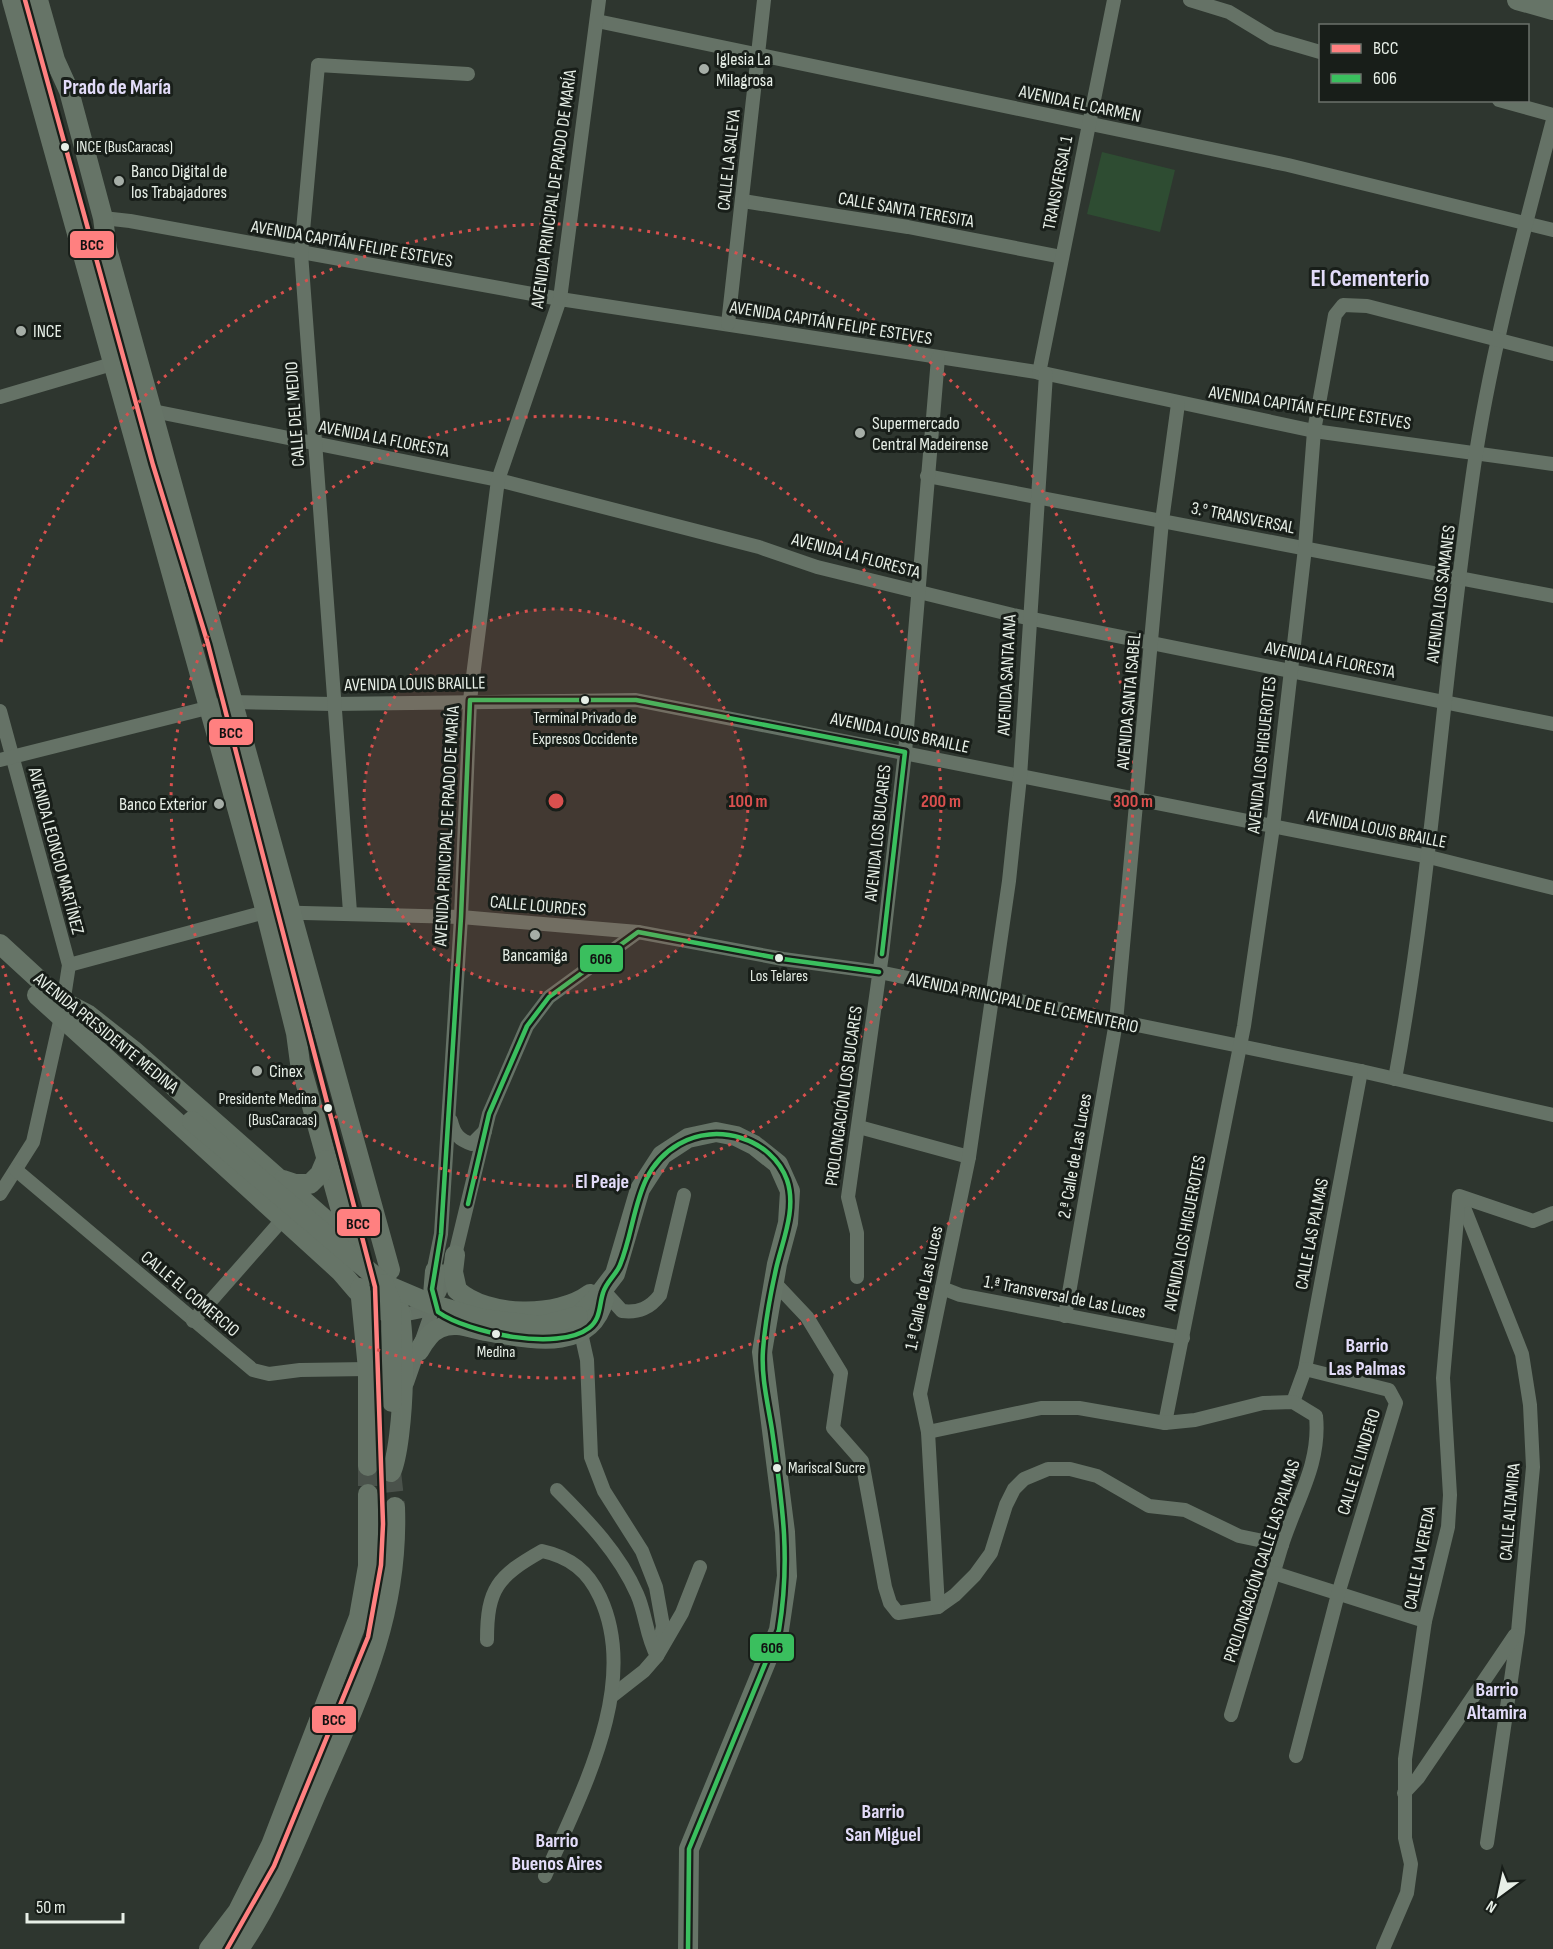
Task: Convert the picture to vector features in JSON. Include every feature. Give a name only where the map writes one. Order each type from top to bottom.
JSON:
[{"type":"main road","points":[[12,0],[265,912],[296,1033],[300,1063],[356,1270],[368,1369],[368,1466]]},
{"type":"main road","points":[[38,0],[55,60],[69,91],[103,219],[107,249],[291,912],[390,1282],[402,1315],[391,1472]]},
{"type":"main road","points":[[1517,0],[1553,10]]},
{"type":"main road","name":"AVENIDA PRESIDENTE MEDINA","points":[[0,944],[61,1009],[282,1220],[340,1271],[356,1270],[390,1282]]},
{"type":"main road","points":[[6,967],[61,1009],[192,1121],[390,1282],[431,1304],[483,1319],[541,1326],[579,1325]]},
{"type":"main road","name":"AVENIDA PRESIDENTE MEDINA","points":[[61,1009],[87,1014],[133,1050],[280,1179],[356,1270]]},
{"type":"main road","points":[[418,1352],[429,1336],[439,1328],[458,1324],[528,1338],[558,1338],[579,1325],[620,1265],[630,1216],[650,1171],[662,1155],[688,1138],[716,1132],[736,1136],[754,1145],[778,1164],[786,1178],[790,1191],[788,1223],[774,1282],[762,1352],[785,1532],[786,1584],[779,1630],[689,1849],[688,1949]]},
{"type":"main road","points":[[280,1179],[295,1184],[310,1184],[320,1174],[326,1160]]},
{"type":"main road","points":[[455,1256],[453,1272],[457,1290],[471,1300],[496,1308],[532,1312],[558,1310],[570,1306],[592,1292],[603,1290]]},
{"type":"main road","points":[[356,1270],[384,1311],[402,1315]]},
{"type":"main road","points":[[433,1296],[435,1271]]},
{"type":"main road","points":[[390,1282],[397,1404]]},
{"type":"main road","points":[[367,1410],[380,1398],[389,1398],[397,1404]]},
{"type":"main road","points":[[208,1949],[238,1911],[271,1845],[359,1617],[368,1566],[368,1494]]},
{"type":"main road","points":[[239,1949],[267,1904],[288,1863],[374,1655],[385,1621],[396,1555],[395,1507]]},
{"type":"street","name":"AVENIDA PRINCIPAL DE PRADO DE MARÍA","points":[[435,1271],[441,1234],[449,1113],[461,917],[470,700],[498,480],[560,299],[599,0]]},
{"type":"street","name":"CALLE LA SALEYA","points":[[728,324],[764,0]]},
{"type":"street","name":"TRANSVERSAL 1","points":[[1043,373],[1087,124],[1114,0]]},
{"type":"street","points":[[1190,0],[1229,12],[1272,38],[1319,52]]},
{"type":"street","name":"AVENIDA EL CARMEN","points":[[597,21],[1288,165],[1553,230]]},
{"type":"street","name":"CALLE DEL MEDIO","points":[[350,912],[301,253],[319,64],[468,74]]},
{"type":"street","points":[[1505,102],[1553,118]]},
{"type":"street","name":"AVENIDA LOS SAMANES","points":[[1395,1079],[1429,857],[1476,452],[1499,339],[1553,118]]},
{"type":"street","name":"CALLE SANTA TERESITA","points":[[743,201],[908,227],[1062,256]]},
{"type":"street","name":"AVENIDA CAPITÁN FELIPE ESTEVES","points":[[103,219],[130,221],[560,299],[1043,373],[1178,404],[1314,431],[1553,464]]},
{"type":"street","name":"AVENIDA LOS HIGUEROTES","points":[[1165,1423],[1240,1048],[1273,827],[1305,548],[1314,431],[1330,332],[1335,315],[1343,305],[1384,310],[1553,354]]},
{"type":"street","name":"AVENIDA LOS BUCARES","points":[[882,954],[905,752],[938,357]]},
{"type":"street","points":[[0,397],[112,364]]},
{"type":"street","name":"AVENIDA SANTA ANA","points":[[994,977],[1004,925],[1020,777],[1043,373]]},
{"type":"street","name":"AVENIDA SANTA ISABEL","points":[[1119,1002],[1162,521],[1178,404]]},
{"type":"street","name":"AVENIDA LA FLORESTA","points":[[126,410],[153,411],[498,480],[759,547],[817,567],[1029,619],[1152,645],[1290,669],[1553,724]]},
{"type":"street","name":"3.° TRANSVERSAL","points":[[927,476],[1553,597]]},
{"type":"street","name":"AVENIDA LOUIS BRAILLE","points":[[209,707],[231,702],[333,704],[470,700],[636,700],[1429,857],[1553,888]]},
{"type":"street","points":[[6,758],[209,707]]},
{"type":"street","name":"AVENIDA LEONCIO MARTÍNEZ","points":[[0,711],[6,758],[69,965],[33,1142],[0,1194]]},
{"type":"street","points":[[69,965],[265,912]]},
{"type":"street","name":"CALLE LOURDES","points":[[265,912],[350,912],[461,917],[638,932]]},
{"type":"street","points":[[402,1315],[422,1311],[455,1256],[493,1103],[527,1026],[549,998],[638,932]]},
{"type":"street","name":"AVENIDA PRINCIPAL DE EL CEMENTERIO","points":[[638,932],[783,959],[879,972],[1240,1048],[1361,1071],[1553,1115]]},
{"type":"street","name":"PROLONGACIÓN LOS BUCARES","points":[[857,1278],[857,1233],[848,1197],[882,954]]},
{"type":"street","name":"1.ª Calle de Las Luces","points":[[938,1607],[927,1432],[920,1394],[969,1157],[994,977]]},
{"type":"street","name":"2.ª Calle de Las Luces","points":[[1065,1316],[1119,1002]]},
{"type":"street","name":"CALLE LAS PALMAS","points":[[1293,1402],[1305,1369],[1361,1071]]},
{"type":"street","points":[[449,1113],[454,1133],[462,1141],[472,1144],[486,1129]]},
{"type":"street","points":[[859,1127],[969,1157]]},
{"type":"street","name":"CALLE EL COMERCIO","points":[[16,1170],[253,1370],[269,1374],[300,1370],[368,1369]]},
{"type":"street","points":[[603,1290],[622,1311],[635,1313],[652,1305],[660,1295],[684,1195]]},
{"type":"street","points":[[1459,1196],[1533,1221],[1553,1213]]},
{"type":"street","name":"CALLE LA VEREDA","points":[[1383,1949],[1407,1893],[1411,1863],[1405,1838],[1405,1759],[1425,1621],[1448,1527],[1450,1495],[1443,1378],[1459,1196]]},
{"type":"street","name":"CALLE ALTAMIRA","points":[[1459,1196],[1522,1354],[1530,1405],[1533,1467],[1518,1632],[1487,1843]]},
{"type":"street","points":[[193,1321],[282,1220]]},
{"type":"street","points":[[774,1282],[807,1317],[841,1373],[833,1428],[862,1461],[890,1603],[898,1613],[938,1607],[955,1595],[975,1575],[991,1553],[1006,1505],[1014,1489],[1024,1479],[1048,1469],[1070,1469],[1096,1476],[1149,1506],[1185,1510],[1239,1536],[1282,1545]]},
{"type":"street","name":"1.ª Transversal de Las Luces","points":[[942,1288],[960,1295],[1183,1338]]},
{"type":"street","points":[[397,1404],[430,1317]]},
{"type":"street","points":[[579,1325],[588,1369],[591,1457],[604,1491],[642,1551],[656,1587],[663,1626],[657,1656]]},
{"type":"street","name":"CALLE EL LINDERO","points":[[1296,1756],[1338,1594],[1396,1403],[1389,1390],[1305,1369]]},
{"type":"street","points":[[927,1432],[959,1424],[979,1423],[1041,1408],[1079,1408],[1165,1423],[1195,1420],[1263,1403],[1293,1402]]},
{"type":"street","name":"PROLONGACIÓN CALLE LAS PALMAS","points":[[1231,1715],[1282,1545],[1313,1464],[1318,1438],[1316,1416],[1293,1402]]},
{"type":"street","points":[[557,1490],[598,1533],[626,1572],[639,1598],[645,1628],[657,1656]]},
{"type":"street","points":[[487,1640],[487,1612],[496,1585],[518,1565],[542,1551],[563,1556],[586,1573],[609,1616],[614,1651],[612,1696],[593,1763],[546,1876]]},
{"type":"street","points":[[612,1696],[644,1671],[657,1656],[682,1613],[700,1567]]},
{"type":"street","points":[[1274,1573],[1425,1621]]},
{"type":"street","points":[[1404,1793],[1418,1778],[1518,1632]]},
{"type":"green space","points":[[1102,152],[1175,170],[1160,232],[1087,214]]},
{"type":"tunnel","points":[[368,1466],[368,1494]]},
{"type":"tunnel","points":[[391,1472],[395,1507]]},
{"type":"transit line","name":"BCC","points":[[25,0],[153,465],[208,644],[375,1287],[383,1524],[381,1565],[368,1637],[274,1866],[227,1949]]},
{"type":"transit line","name":"606","points":[[688,1949],[689,1849],[779,1630],[783,1603],[784,1530],[763,1360],[765,1330],[776,1269],[785,1237],[790,1191],[780,1165],[756,1144],[725,1135],[709,1134],[694,1138],[679,1144],[664,1155],[645,1182],[620,1265],[604,1289],[598,1316],[589,1328],[575,1335],[557,1339],[513,1337],[470,1327],[438,1312],[432,1289],[441,1234],[461,917],[470,700],[636,700],[905,752],[882,954]]},
{"type":"transit line","name":"606","points":[[468,1204],[489,1114],[527,1026],[549,997],[638,932],[783,959],[879,972]]},
{"type":"place","name":"Iglesia La Milagrosa","points":[[704,69]]},
{"type":"place","name":"INCE (BusCaracas)","points":[[65,147]]},
{"type":"place","name":"Banco Digital de los Trabajadores","points":[[119,181]]},
{"type":"place","name":"INCE","points":[[21,331]]},
{"type":"place","name":"Supermercado Central Madeirense","points":[[860,433]]},
{"type":"place","name":"Terminal Privado de Expresos Occidente","points":[[585,700]]},
{"type":"place","name":"Banco Exterior","points":[[219,804]]},
{"type":"place","name":"Bancamiga","points":[[535,935]]},
{"type":"place","name":"Los Telares","points":[[779,958]]},
{"type":"place","name":"Cinex","points":[[257,1071]]},
{"type":"place","name":"Presidente Medina (BusCaracas)","points":[[328,1108]]},
{"type":"place","name":"Medina","points":[[496,1334]]},
{"type":"place","name":"Mariscal Sucre","points":[[777,1468]]},
{"type":"district","name":"Prado de María","points":[[117,87]]},
{"type":"district","name":"El Cementerio","points":[[1370,278]]},
{"type":"district","name":"El Peaje","points":[[602,1182]]},
{"type":"district","name":"Barrio Las Palmas","points":[[1367,1358]]},
{"type":"district","name":"Barrio Altamira","points":[[1497,1702]]},
{"type":"district","name":"Barrio San Miguel","points":[[883,1824]]},
{"type":"district","name":"Barrio Buenos Aires","points":[[557,1852]]}]
